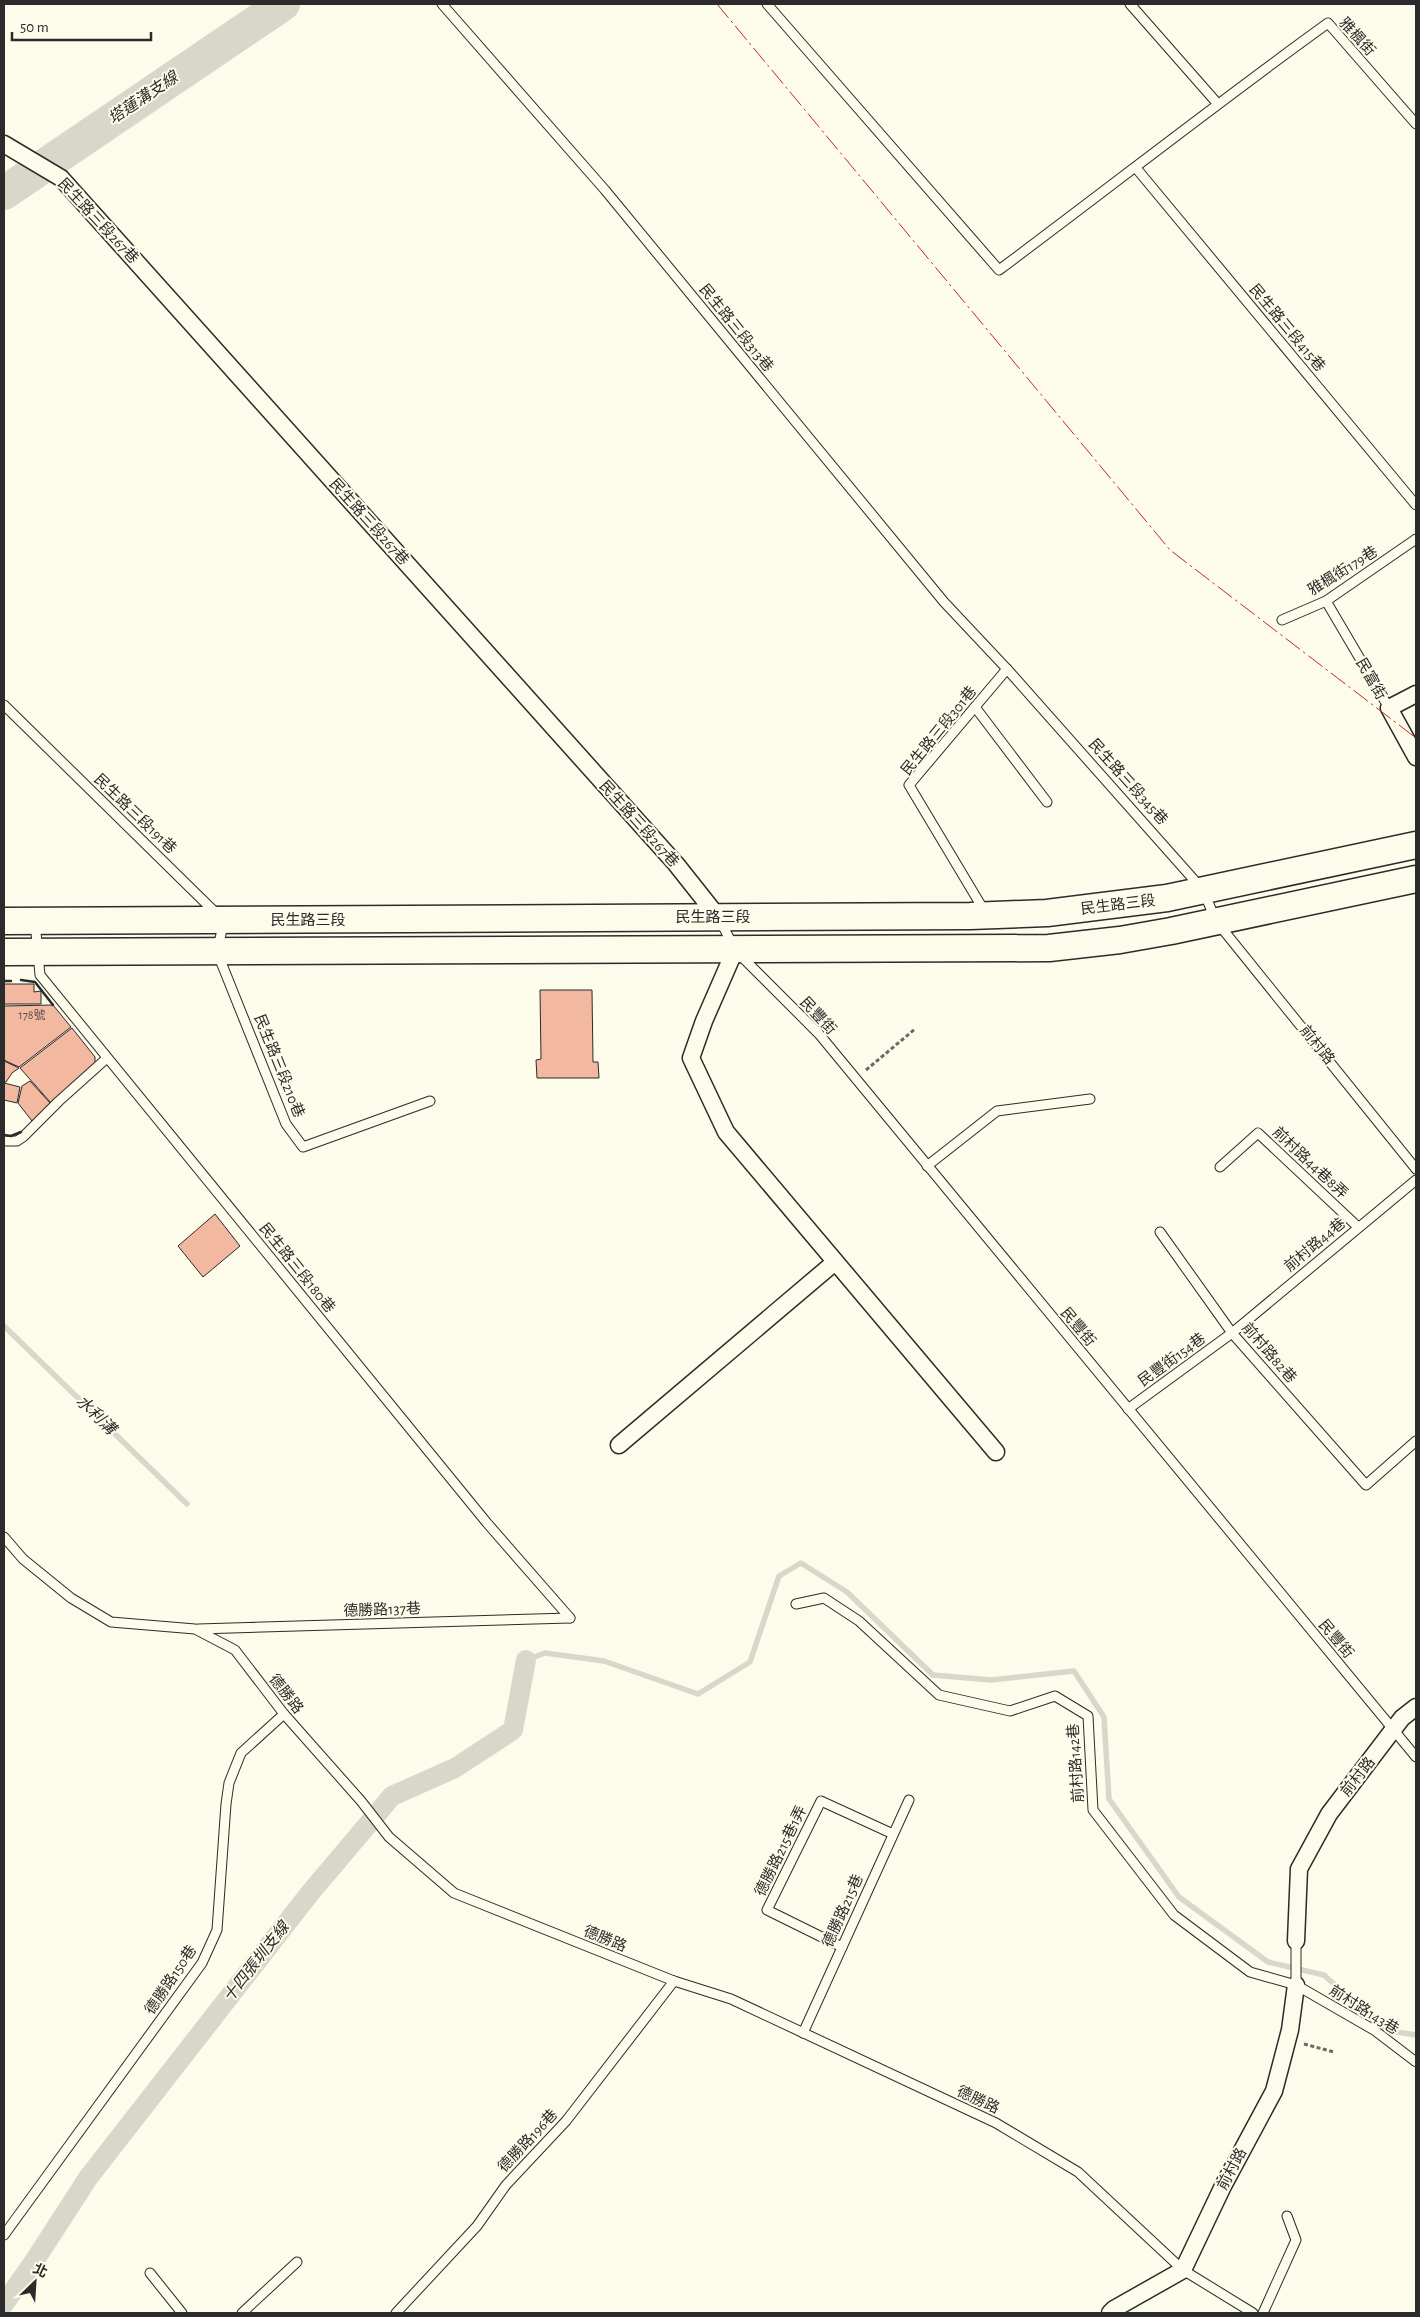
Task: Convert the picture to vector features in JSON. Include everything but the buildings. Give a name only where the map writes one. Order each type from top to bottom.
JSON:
[{"type":"main road","name":"民生路三段","points":[[4,921],[987,916],[1117,906],[1167,898],[1416,844]]},
{"type":"main road","name":"民生路三段","points":[[4,952],[1050,948],[1120,940],[1416,879]]},
{"type":"street","name":"民生路三段267巷","points":[[4,144],[61,178],[676,864],[718,917]]},
{"type":"street","points":[[1389,708],[1416,694]]},
{"type":"street","name":"民富街","points":[[1389,708],[1416,757]]},
{"type":"street","points":[[735,950],[704,1021],[691,1058],[726,1132],[996,1452]]},
{"type":"street","points":[[619,1445],[835,1262]]},
{"type":"street","name":"前村路","points":[[1296,1941],[1298,1869],[1329,1814],[1394,1731],[1402,1718],[1416,1707]]},
{"type":"street","name":"前村路","points":[[1183,2270],[1223,2186],[1274,2091],[1290,2030],[1296,1985]]},
{"type":"street","points":[[1110,2313],[1183,2270]]},
{"type":"lane","name":"民生路三段313巷","points":[[442,4],[605,190],[944,602],[1007,669]]},
{"type":"lane","points":[[767,4],[999,270],[1136,168],[1217,103],[1130,4]]},
{"type":"lane","name":"雅楓街","points":[[1217,103],[1328,23],[1416,124]]},
{"type":"lane","name":"民生路三段415巷","points":[[1136,168],[1416,505]]},
{"type":"lane","name":"雅楓街179巷","points":[[1282,620],[1326,601],[1416,539]]},
{"type":"lane","name":"民富街","points":[[1326,601],[1389,708]]},
{"type":"lane","name":"民生路三段301巷","points":[[987,916],[909,785],[1007,669]]},
{"type":"lane","name":"民生路三段345巷","points":[[1007,669],[1203,890],[1216,921]]},
{"type":"lane","name":"民生路三段191巷","points":[[4,705],[224,920]]},
{"type":"lane","points":[[975,707],[1047,802]]},
{"type":"lane","name":"民豐街","points":[[718,917],[735,950],[819,1034],[1416,1757]]},
{"type":"lane","points":[[217,952],[224,920]]},
{"type":"lane","name":"民生路三段180巷","points":[[35,921],[36,952],[40,975],[487,1523],[570,1618]]},
{"type":"lane","name":"前村路","points":[[1216,921],[1416,1169]]},
{"type":"lane","name":"民生路三段210巷","points":[[217,952],[286,1124],[303,1147],[430,1101]]},
{"type":"lane","points":[[4,1141],[17,1141],[23,1137],[59,1101],[107,1058]]},
{"type":"lane","points":[[927,1166],[997,1111],[1090,1099]]},
{"type":"lane","name":"前村路44巷8弄","points":[[1220,1167],[1258,1133],[1358,1227]]},
{"type":"lane","name":"前村路44巷","points":[[1232,1333],[1416,1180]]},
{"type":"lane","name":"前村路82巷","points":[[1160,1232],[1232,1333],[1366,1485],[1416,1442]]},
{"type":"lane","name":"民豐街154巷","points":[[1128,1409],[1232,1333]]},
{"type":"lane","name":"德勝路","points":[[4,1537],[23,1559],[71,1598],[111,1622],[195,1629],[235,1650],[284,1714],[361,1801],[389,1837],[454,1893],[674,1980],[731,1999],[996,2123],[1078,2172],[1183,2270],[1253,2313]]},
{"type":"lane","name":"前村路142巷","points":[[796,1604],[824,1598],[859,1621],[939,1695],[1010,1711],[1055,1696],[1088,1716],[1093,1810],[1168,1908],[1174,1915],[1250,1972],[1296,1985]]},
{"type":"lane","name":"德勝路137巷","points":[[195,1629],[570,1618]]},
{"type":"lane","name":"德勝路150巷","points":[[4,2235],[202,1963],[217,1930],[229,1783],[241,1753],[284,1714]]},
{"type":"lane","name":"德勝路215巷","points":[[803,2033],[909,1800]]},
{"type":"lane","name":"德勝路215巷1弄","points":[[842,1947],[767,1910],[821,1801],[893,1834]]},
{"type":"lane","points":[[1296,1941],[1296,1985]]},
{"type":"lane","name":"德勝路196巷","points":[[396,2313],[477,2226],[506,2185],[566,2121],[674,1980]]},
{"type":"lane","name":"前村路143巷","points":[[1296,1985],[1374,2030],[1416,2062]]},
{"type":"lane","points":[[1263,2313],[1296,2240],[1287,2216]]},
{"type":"lane","points":[[242,2313],[297,2262]]},
{"type":"lane","points":[[150,2273],[182,2313]]},
{"type":"path","points":[[855,1079],[915,1029]]},
{"type":"path","points":[[1286,2040],[1334,2052]]},
{"type":"waterway","name":"塔蓮溝支線","points":[[4,193],[283,4]]},
{"type":"waterway","name":"水利溝","points":[[4,1326],[187,1504]]},
{"type":"waterway","points":[[526,1660],[545,1653],[604,1661],[698,1694],[750,1662],[779,1576],[801,1563],[847,1592],[933,1675],[991,1680],[1074,1671],[1104,1717],[1109,1799],[1179,1897],[1268,1962],[1324,1975],[1384,2030],[1416,2035]]},
{"type":"waterway","name":"十四張圳支線","points":[[4,2304],[88,2178],[310,1893],[392,1796],[455,1768],[513,1730],[526,1660]]},
{"type":"wall","points":[[21,980],[35,982],[53,1005]]},
{"type":"wall","points":[[4,981],[11,981]]},
{"type":"wall","points":[[4,1135],[11,1136],[21,1132]]},
{"type":"power","points":[[717,4],[1170,550],[1416,738]]}]
